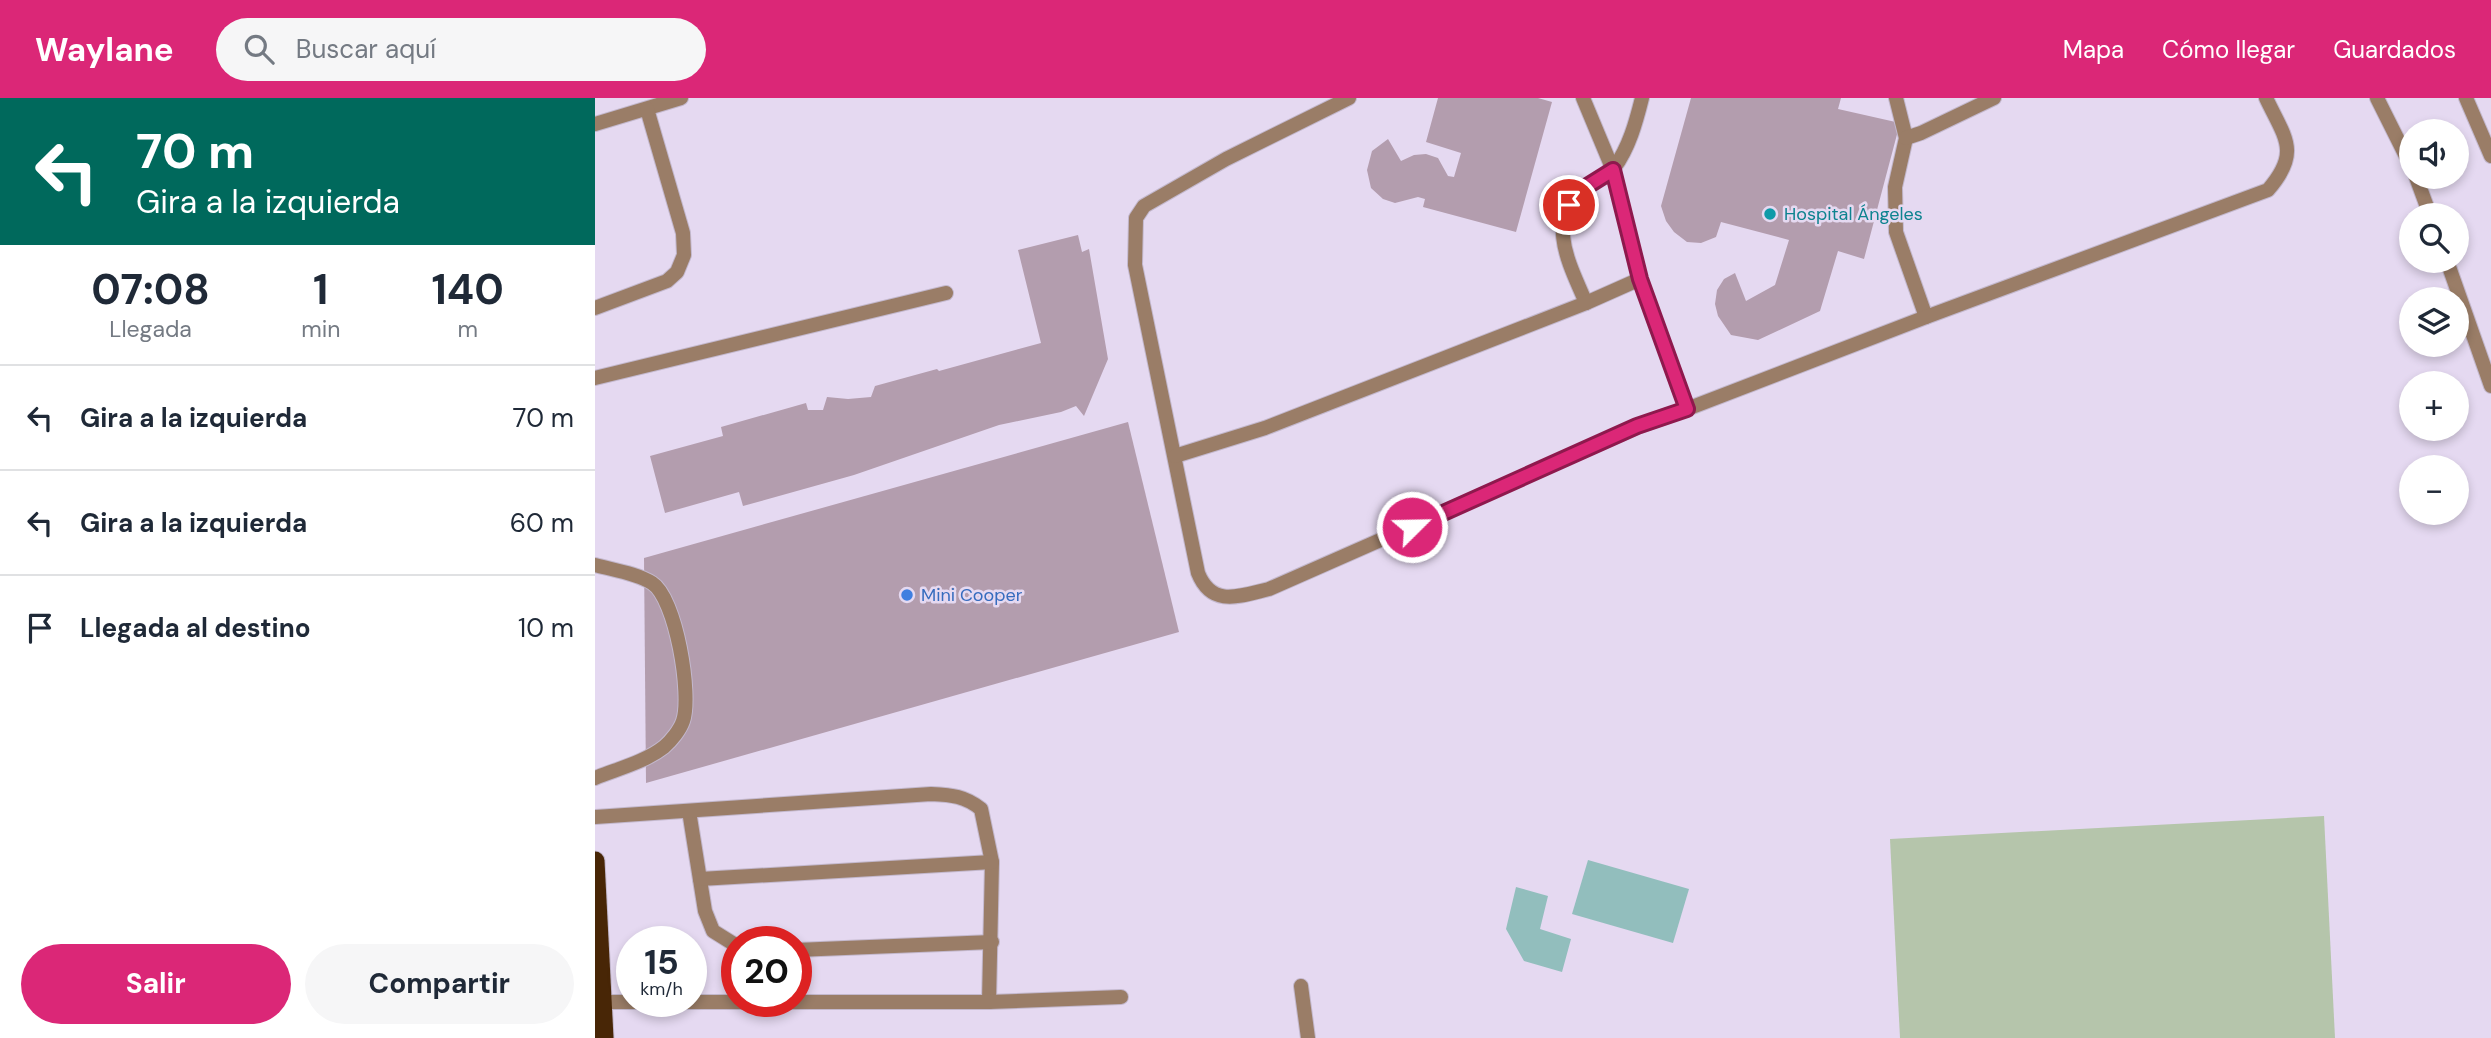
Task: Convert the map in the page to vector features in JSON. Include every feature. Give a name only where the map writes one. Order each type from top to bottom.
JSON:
[{"type":"highway","points":[[595,861],[604,1038]]},
{"type":"street","points":[[595,124],[681,98]]},
{"type":"street","points":[[1349,98],[1215,165],[1144,206],[1136,218],[1135,265],[1141,303],[1198,573],[1202,583],[1214,594],[1224,597],[1237,597],[1269,589],[1637,426],[2268,190],[2281,175],[2288,160],[2285,139],[2266,98]]},
{"type":"street","points":[[1583,98],[1613,170],[1640,279],[1687,409]]},
{"type":"street","points":[[1586,303],[1563,250],[1563,229],[1569,205],[1581,190],[1613,170],[1628,142],[1642,98]]},
{"type":"street","points":[[1896,98],[1906,138],[1895,187],[1896,232],[1926,317]]},
{"type":"street","points":[[1906,138],[1921,134],[1994,98]]},
{"type":"street","points":[[2377,98],[2399,142]]},
{"type":"street","points":[[2466,98],[2491,156]]},
{"type":"street","points":[[595,308],[667,281],[677,272],[684,255],[683,233],[647,109]]},
{"type":"street","points":[[2451,273],[2491,386]]},
{"type":"street","points":[[1175,456],[1265,428],[1586,303],[1640,279]]},
{"type":"street","points":[[595,378],[946,293]]},
{"type":"street","points":[[595,565],[653,583],[662,594],[684,669],[686,699],[683,721],[664,747],[641,760],[595,778]]},
{"type":"street","points":[[595,817],[873,797],[954,795],[968,799],[981,809],[992,862],[989,1002]]},
{"type":"street","points":[[689,811],[705,911],[712,931],[721,936]]},
{"type":"street","points":[[699,879],[992,862]]},
{"type":"street","points":[[812,949],[992,943]]},
{"type":"street","points":[[1301,986],[1308,1038]]},
{"type":"street","points":[[602,1002],[989,1002],[1121,997]]},
{"type":"shaded area","points":[[2324,816],[2335,1038],[1900,1038],[1890,839]]},
{"type":"shaded area","points":[[1588,860],[1689,889],[1673,943],[1572,914]]},
{"type":"shaded area","points":[[1516,887],[1548,896],[1540,929],[1571,939],[1562,972],[1524,961],[1506,929]]},
{"type":"building","points":[[1438,98],[1538,98],[1552,102],[1516,232],[1423,207],[1425,199],[1418,197],[1395,203],[1383,199],[1371,188],[1367,170],[1372,151],[1388,139],[1401,161],[1414,155],[1426,154],[1438,158],[1448,176],[1454,177],[1461,153],[1426,142]]},
{"type":"building","name":"Hospital Ángeles","points":[[1691,98],[1841,98],[1838,109],[1900,123],[1864,259],[1838,251],[1820,311],[1758,340],[1731,335],[1718,316],[1715,304],[1717,290],[1724,279],[1735,273],[1746,301],[1775,285],[1789,240],[1721,222],[1716,237],[1701,243],[1687,242],[1674,232],[1666,221],[1661,206]]},
{"type":"building","points":[[1078,235],[1082,252],[1089,249],[1108,359],[1084,416],[1076,406],[1061,412],[999,425],[854,475],[743,506],[739,492],[665,513],[650,456],[723,436],[721,427],[806,403],[808,410],[823,410],[827,397],[871,397],[875,386],[1041,343],[1018,250]]},
{"type":"building","name":"Mini Cooper","points":[[1128,422],[1179,632],[646,783],[644,558]]},
{"type":"place","name":"Hospital Ángeles","points":[[1770,214]]},
{"type":"place","name":"Mini Cooper","points":[[907,595]]},
{"type":"route","points":[[1412,527],[1637,426],[1687,409],[1640,279],[1613,170],[1581,190],[1569,205]]}]
